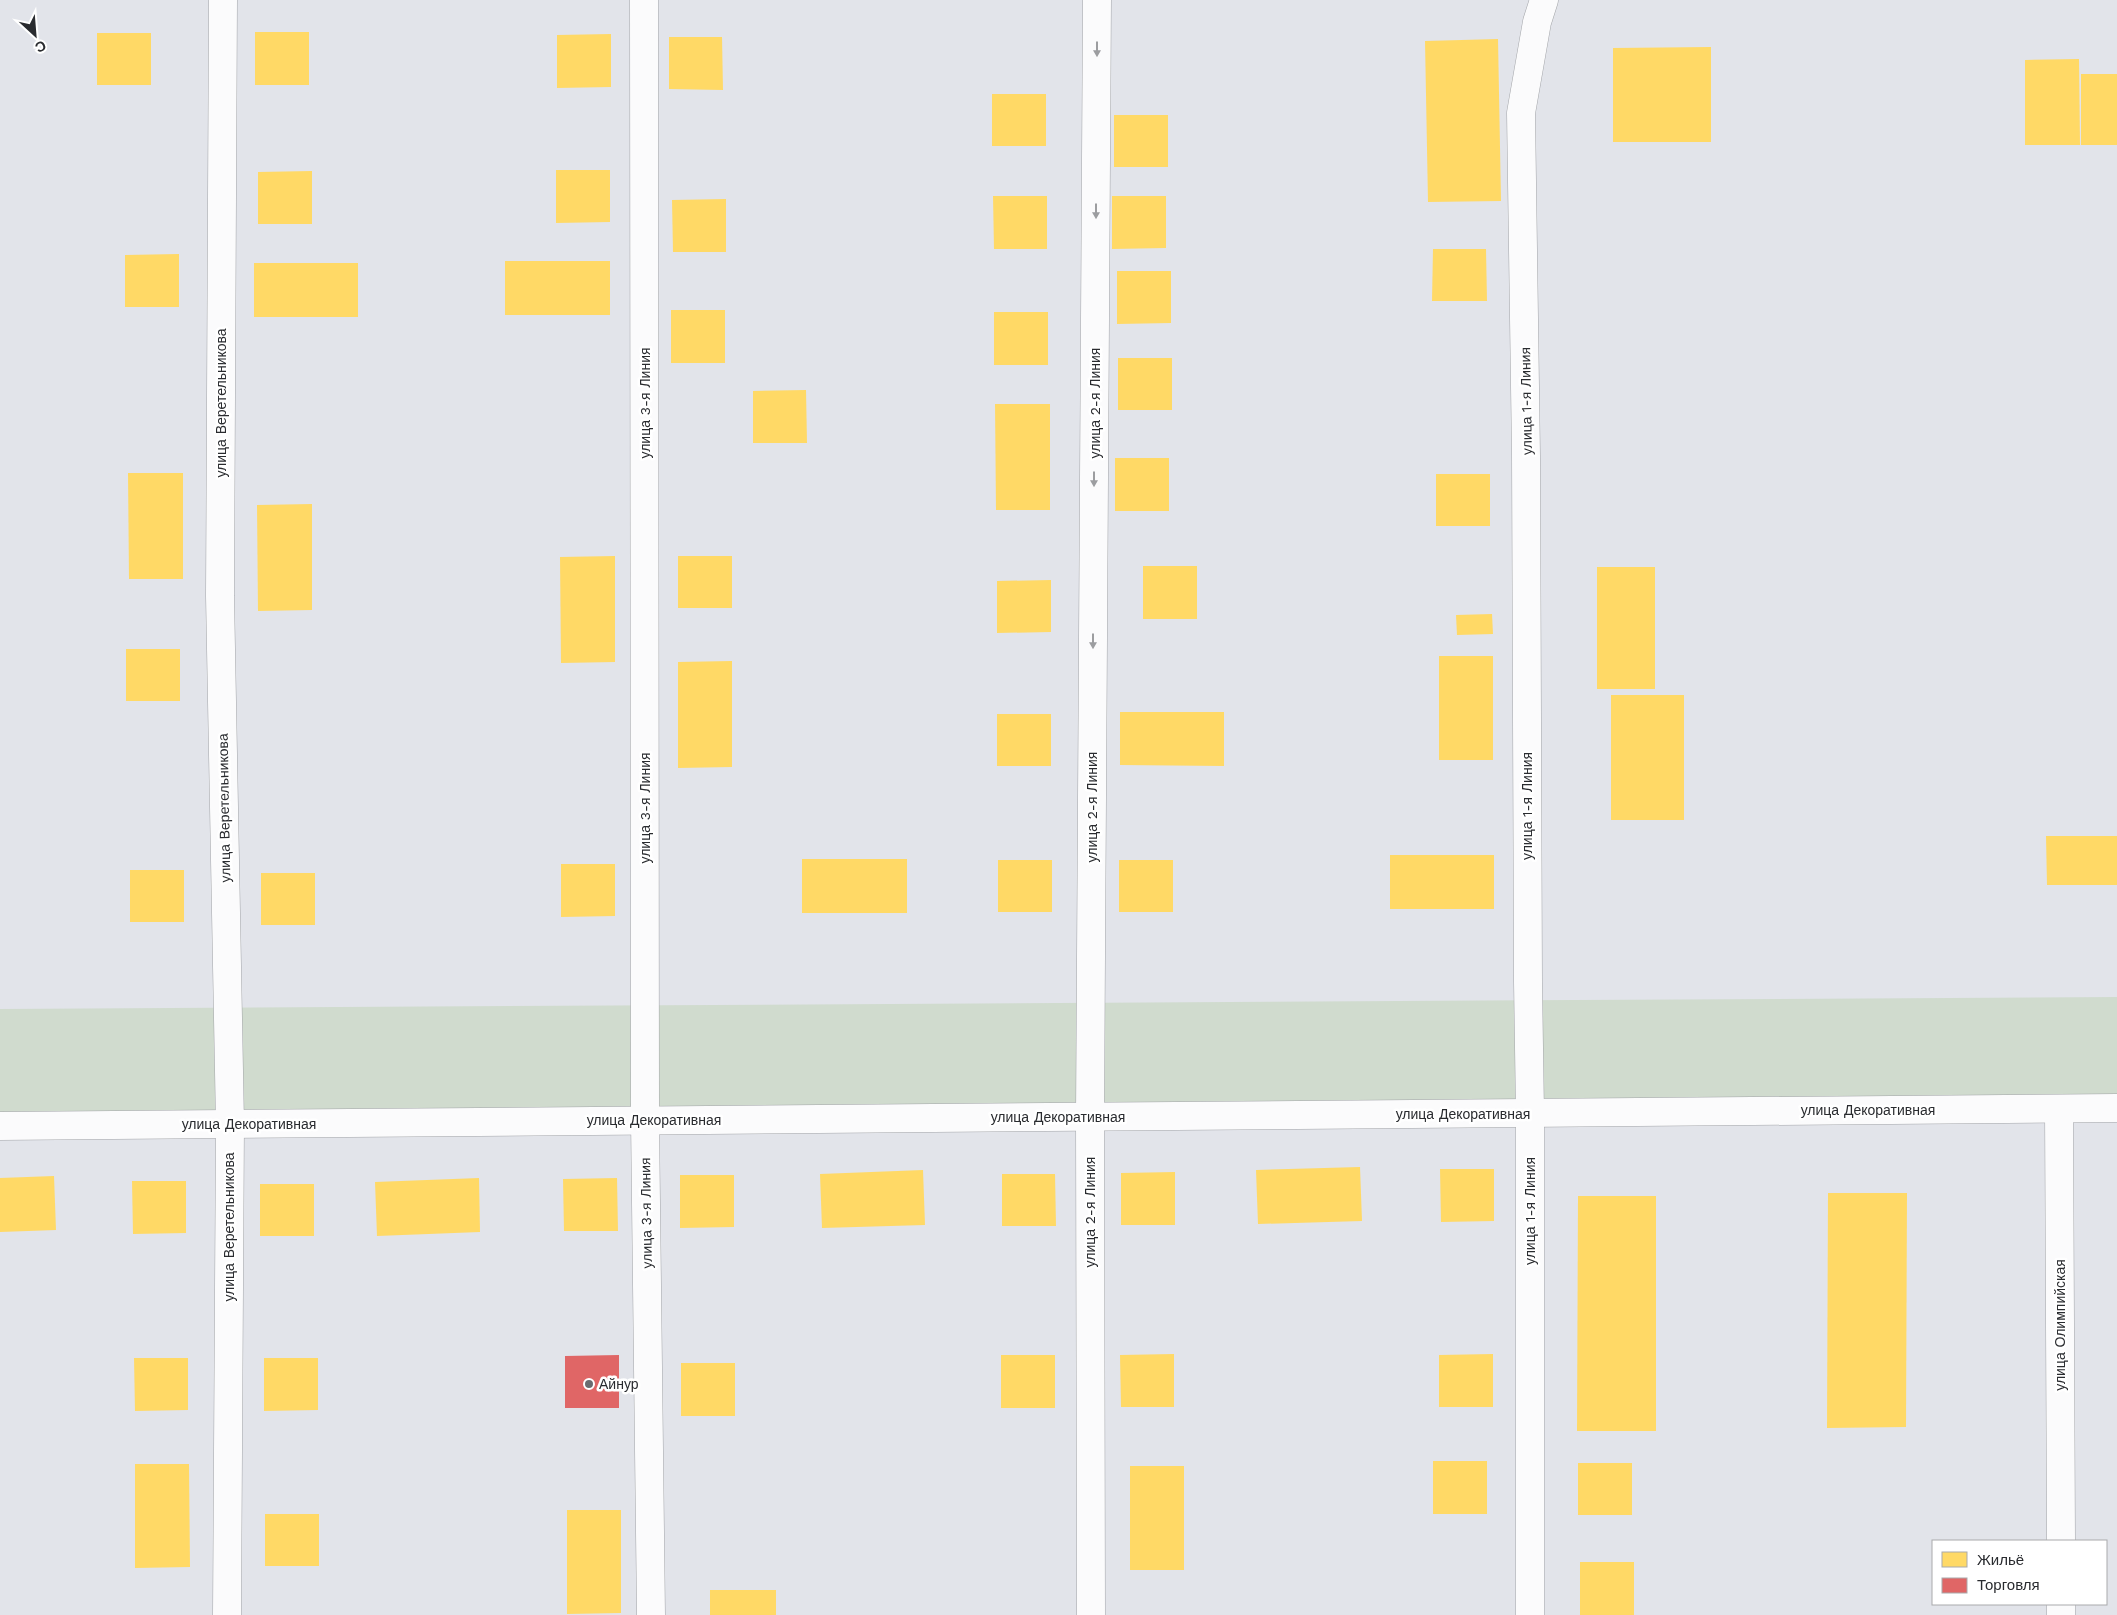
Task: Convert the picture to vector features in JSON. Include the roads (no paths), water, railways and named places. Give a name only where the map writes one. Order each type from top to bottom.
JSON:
[{"type":"street","name":"улица Веретельникова","points":[[223,0],[220,596],[230,1124],[226,1615]]},
{"type":"street","name":"улица 3-я Линия","points":[[644,0],[646,1120],[651,1615]]},
{"type":"street","name":"улица 2-я Линия","points":[[1091,1615],[1090,1117],[1097,0]]},
{"type":"street","name":"улица 1-я Линия","points":[[1530,1615],[1530,1113],[1526,455],[1521,113],[1537,22],[1544,0]]},
{"type":"street","name":"улица Декоративная","points":[[0,1126],[2117,1108]]},
{"type":"street","name":"улица Олимпийская","points":[[2059,1109],[2060,1540]]},
{"type":"place","name":"Айнур","points":[[589,1384]]}]
